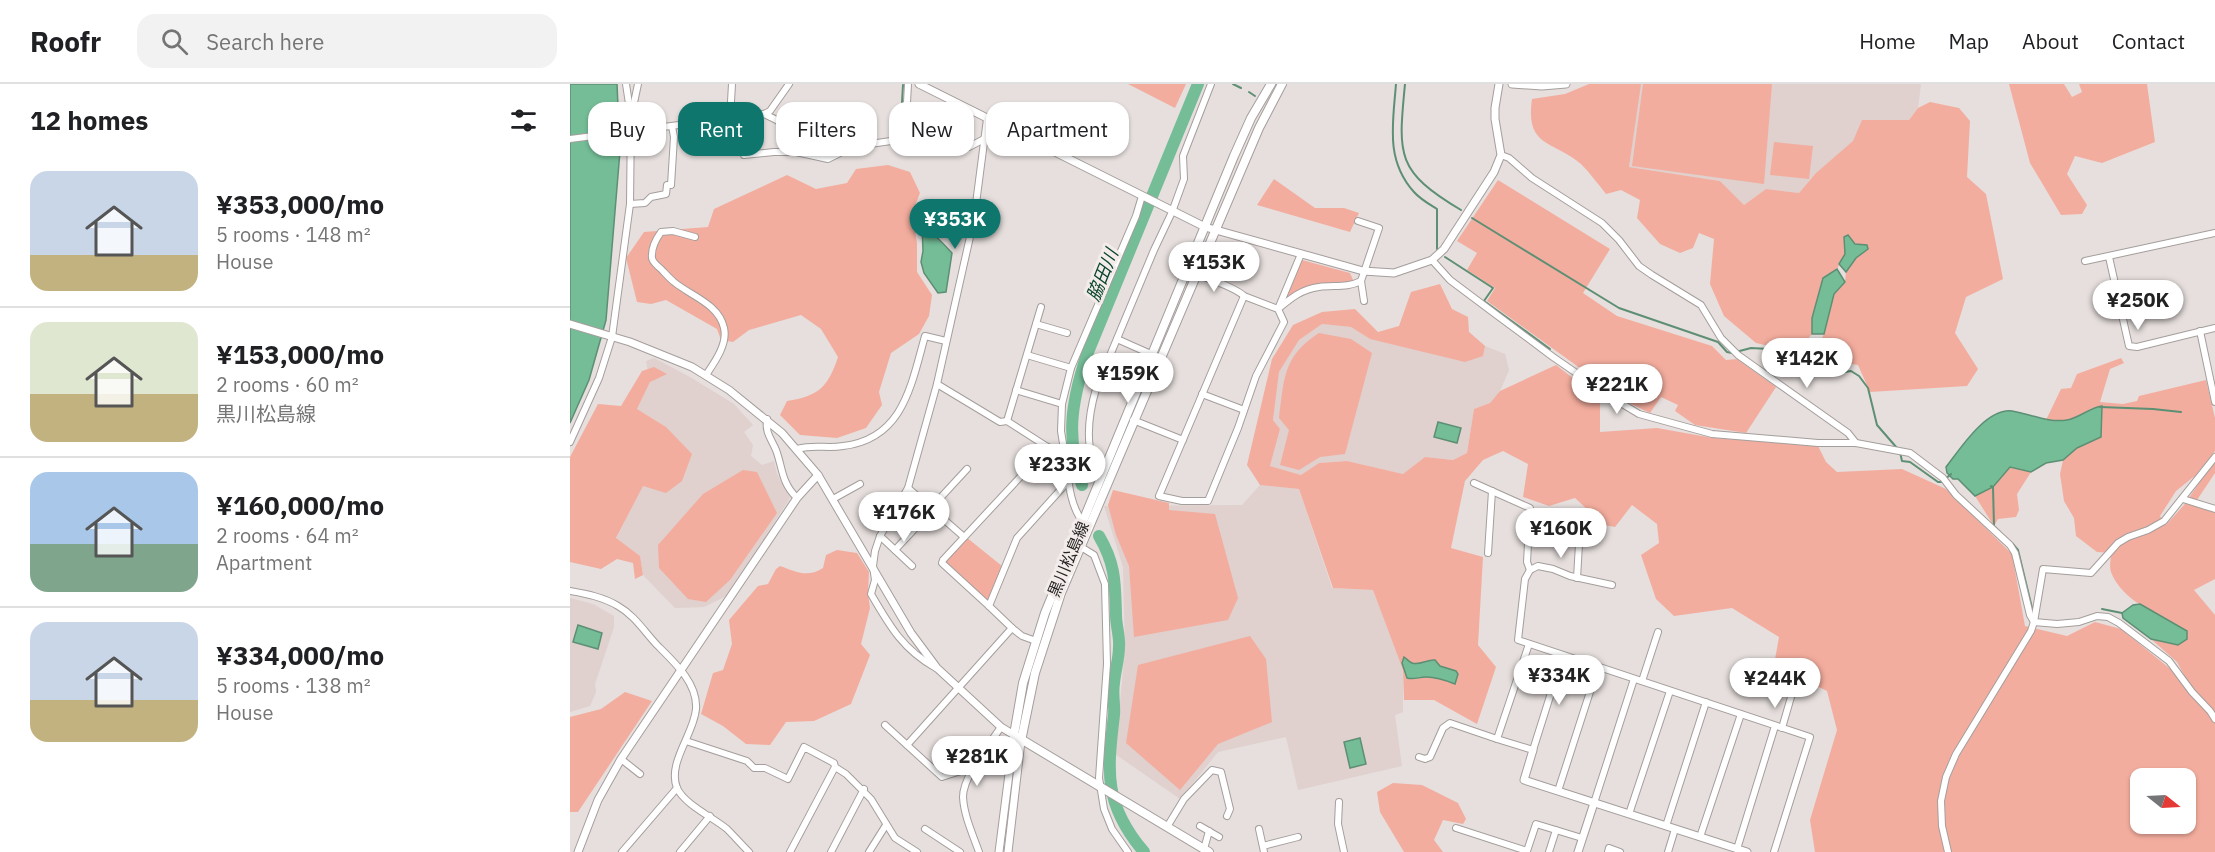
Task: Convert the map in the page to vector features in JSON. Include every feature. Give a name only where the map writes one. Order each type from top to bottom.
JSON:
[{"type":"main road","name":"黒川松島線","points":[[1017,738],[1061,593],[1131,419],[1153,355],[1251,118],[1271,84]]},
{"type":"main road","name":"黒川松島線","points":[[1017,738],[1023,683],[1036,641],[1083,522],[1196,274],[1259,128],[1282,84]]},
{"type":"main road","points":[[1017,738],[1206,850]]},
{"type":"street","points":[[626,84],[629,102]]},
{"type":"street","points":[[634,102],[638,84]]},
{"type":"street","points":[[731,102],[732,84]]},
{"type":"street","points":[[764,114],[770,111],[789,84]]},
{"type":"street","points":[[907,102],[908,84]]},
{"type":"street","points":[[919,84],[986,118]]},
{"type":"street","points":[[1102,477],[1094,467],[1091,449],[1090,415],[1096,389],[1172,212],[1184,179],[1183,156],[1211,84]]},
{"type":"street","points":[[1061,156],[1214,231],[1364,272],[1394,273],[1432,260],[1444,249],[1494,172],[1501,155],[1495,119],[1499,84]]},
{"type":"street","points":[[1512,84],[1542,86],[1566,84]]},
{"type":"street","points":[[764,114],[776,121]]},
{"type":"street","points":[[666,127],[678,125]]},
{"type":"street","points":[[630,204],[645,203],[651,197],[666,194],[667,185],[671,185],[674,137],[672,126]]},
{"type":"street","points":[[937,668],[922,660],[892,631],[871,594],[874,580],[873,566],[880,536],[908,488],[937,384],[974,219],[986,126]]},
{"type":"street","points":[[570,139],[588,137]]},
{"type":"street","points":[[974,145],[984,140]]},
{"type":"street","points":[[1501,155],[1509,158],[1532,178],[1602,223],[1640,266],[1696,300],[1721,338],[1735,352],[1848,433],[1856,443]]},
{"type":"street","points":[[570,442],[599,378],[610,336],[630,204],[629,156]]},
{"type":"street","points":[[814,156],[828,159],[834,156]]},
{"type":"street","points":[[989,606],[1017,538],[1063,487],[1062,404],[1071,368],[1136,216],[1142,196]]},
{"type":"street","points":[[1358,220],[1378,228],[1361,281],[1364,301]]},
{"type":"street","points":[[695,237],[673,231],[661,232],[654,243],[652,256],[653,261],[674,282],[710,306],[719,316],[725,329],[718,355],[706,375]]},
{"type":"street","points":[[2085,261],[2215,233]]},
{"type":"street","points":[[1278,309],[1301,254]]},
{"type":"street","points":[[2109,257],[2129,346],[2137,347],[2215,328]]},
{"type":"street","points":[[1432,260],[1450,280],[1526,337],[1639,414],[1712,434],[1856,443],[1910,453],[1945,480],[1956,495],[2010,545],[2015,553],[2030,615],[2034,622]]},
{"type":"street","points":[[1196,274],[1225,284],[1244,296],[1278,309],[1284,322],[1256,376],[1208,501],[1182,501],[1159,496],[1244,296]]},
{"type":"street","points":[[1278,309],[1294,295],[1306,290],[1320,286],[1352,286],[1361,281]]},
{"type":"street","points":[[1007,421],[1041,307]]},
{"type":"street","points":[[570,324],[672,357],[729,390],[766,419],[797,449],[818,475],[911,633],[937,668],[1001,727],[1017,738]]},
{"type":"street","points":[[1036,324],[1067,333]]},
{"type":"street","points":[[2200,331],[2215,402]]},
{"type":"street","points":[[797,449],[811,445],[843,446],[877,437],[897,416],[903,405],[914,376],[924,336],[946,341]]},
{"type":"street","points":[[1117,339],[1153,355]]},
{"type":"street","points":[[1027,355],[1071,368]]},
{"type":"street","points":[[937,384],[1000,422],[1007,421],[1063,456],[1070,489],[1083,522]]},
{"type":"street","points":[[1016,390],[1062,404]]},
{"type":"street","points":[[1203,393],[1244,411]]},
{"type":"street","points":[[766,419],[765,431],[776,451],[782,477],[797,498]]},
{"type":"street","points":[[1131,419],[1183,440]]},
{"type":"street","points":[[1036,641],[1022,636],[1012,628],[942,563],[1048,447]]},
{"type":"street","points":[[1948,852],[1942,826],[1941,801],[1946,777],[1956,754],[2031,631],[2043,568],[2091,573],[2118,543],[2164,521],[2215,457]]},
{"type":"street","points":[[895,550],[967,469]]},
{"type":"street","points":[[578,852],[597,800],[621,759],[797,498],[818,475]]},
{"type":"street","points":[[1474,483],[1530,508],[1527,562],[1530,570]]},
{"type":"street","points":[[833,499],[860,484]]},
{"type":"street","points":[[908,488],[964,537]]},
{"type":"street","points":[[1488,553],[1491,491]]},
{"type":"street","points":[[2182,499],[2215,509]]},
{"type":"street","points":[[1551,524],[1580,527],[1577,578]]},
{"type":"street","points":[[880,536],[912,566]]},
{"type":"street","points":[[1081,547],[1094,555],[1105,584],[1107,664],[1099,778],[1104,809],[1112,830],[1128,852]]},
{"type":"street","points":[[1612,585],[1577,578],[1538,566],[1530,570],[1525,579],[1518,640],[1810,737],[1774,852]]},
{"type":"street","points":[[570,591],[590,594],[617,606],[631,616],[681,670],[692,690],[696,707],[693,724],[678,762],[675,777],[677,788],[681,794],[726,828],[749,852]]},
{"type":"street","points":[[2034,622],[2057,624],[2079,622],[2097,616],[2108,617],[2169,661],[2215,719]]},
{"type":"street","points":[[907,745],[1012,628]]},
{"type":"street","points":[[1642,681],[1658,632]]},
{"type":"street","points":[[1497,739],[1528,644]]},
{"type":"street","points":[[1563,655],[1524,780],[1747,852]]},
{"type":"street","points":[[1558,791],[1598,667]]},
{"type":"street","points":[[1578,852],[1634,679]]},
{"type":"street","points":[[1629,814],[1670,691]]},
{"type":"street","points":[[1737,849],[1778,727],[1791,697]]},
{"type":"street","points":[[1666,826],[1706,702]]},
{"type":"street","points":[[1700,837],[1741,714]]},
{"type":"street","points":[[1419,757],[1425,759],[1430,757],[1443,728],[1450,723],[1533,750]]},
{"type":"street","points":[[885,725],[942,777],[964,770],[971,772]]},
{"type":"street","points":[[979,852],[965,812],[963,796],[971,772],[1001,727]]},
{"type":"street","points":[[999,852],[1017,738]]},
{"type":"street","points":[[1008,852],[1017,738]]},
{"type":"street","points":[[686,741],[747,761],[754,768],[765,768],[788,779],[804,747],[834,763],[835,767],[864,789],[872,798],[895,838],[916,852]]},
{"type":"street","points":[[621,759],[640,774]]},
{"type":"street","points":[[790,852],[835,767]]},
{"type":"street","points":[[1167,827],[1184,799],[1212,770],[1221,772],[1230,809],[1227,816]]},
{"type":"street","points":[[622,852],[677,788]]},
{"type":"street","points":[[831,852],[864,789]]},
{"type":"street","points":[[1339,802],[1338,825],[1344,852]]},
{"type":"street","points":[[680,852],[710,816]]},
{"type":"street","points":[[1456,828],[1511,849],[1527,851],[1536,824],[1582,838]]},
{"type":"street","points":[[869,852],[886,825]]},
{"type":"street","points":[[1200,826],[1219,837]]},
{"type":"street","points":[[925,829],[960,852]]},
{"type":"street","points":[[1259,829],[1263,849],[1298,837]]},
{"type":"street","points":[[1668,852],[1676,829]]},
{"type":"street","points":[[1549,852],[1556,830]]},
{"type":"street","points":[[1206,850],[1209,831]]},
{"type":"street","points":[[1608,852],[1609,849],[1620,852]]},
{"type":"shaded area","points":[[570,84],[617,84],[618,102],[588,102],[588,156],[620,156],[606,320],[589,380],[570,423]]},
{"type":"shaded area","points":[[1128,84],[1186,84],[1175,108]]},
{"type":"shaded area","points":[[1589,84],[1641,84],[1629,167],[1720,181],[1744,205],[1766,189],[1799,193],[1816,173],[1853,141],[1862,120],[1909,120],[1918,108],[1930,102],[1959,108],[1970,121],[1967,177],[1986,194],[2003,279],[1966,297],[1955,333],[1978,369],[1967,386],[1870,392],[1858,365],[1823,360],[1816,351],[1824,334],[1834,294],[1845,282],[1846,272],[1856,258],[1868,249],[1867,245],[1856,244],[1844,237],[1845,254],[1837,269],[1823,278],[1812,318],[1812,334],[1800,348],[1787,350],[1756,343],[1724,316],[1710,284],[1714,239],[1699,233],[1693,248],[1680,253],[1660,244],[1637,218],[1640,200],[1621,190],[1606,194],[1581,164],[1537,135],[1531,115],[1532,99],[1565,94]]},
{"type":"shaded area","points":[[1640,84],[1921,84],[1918,108],[1909,120],[1863,120],[1854,141],[1816,173],[1799,193],[1766,189],[1744,205],[1720,181],[1629,167]]},
{"type":"shaded area","points":[[1643,84],[1772,84],[1764,184],[1632,166]]},
{"type":"shaded area","points":[[2009,84],[2064,84],[2072,97],[2082,92],[2079,84],[2147,84],[2155,142],[2102,163],[2075,156],[2067,174],[2087,205],[2082,214],[2061,215],[2030,163]]},
{"type":"shaded area","points":[[1774,142],[1813,146],[1809,179],[1770,175]]},
{"type":"shaded area","points":[[888,165],[910,172],[920,193],[912,213],[917,243],[917,272],[932,295],[929,316],[919,334],[891,353],[879,392],[882,405],[866,428],[837,438],[800,435],[780,415],[787,401],[815,393],[826,383],[838,357],[821,329],[801,315],[749,330],[733,342],[721,340],[717,329],[666,300],[651,304],[637,302],[626,258],[644,232],[708,227],[714,209],[787,175],[816,189],[847,183],[856,169]]},
{"type":"shaded area","points":[[1274,179],[1315,208],[1344,208],[1359,213],[1350,232],[1257,205]]},
{"type":"shaded area","points":[[1498,180],[1610,249],[1583,293],[1617,316],[1712,346],[1726,360],[1737,359],[1776,387],[1746,433],[1695,425],[1675,411],[1678,405],[1661,397],[1650,413],[1627,402],[1487,301],[1495,288],[1467,270],[1477,253],[1457,241]]},
{"type":"shaded area","points":[[922,225],[952,253],[946,292],[938,293],[924,273],[921,262]]},
{"type":"shaded area","points":[[1848,235],[1855,244],[1867,245],[1868,249],[1856,258],[1846,272],[1839,264],[1845,254],[1844,237]]},
{"type":"shaded area","points":[[1302,260],[1350,273],[1353,280],[1351,284],[1304,288],[1286,297]]},
{"type":"shaded area","points":[[1837,269],[1845,282],[1834,294],[1824,334],[1812,334],[1812,318],[1823,278]]},
{"type":"shaded area","points":[[1440,284],[1452,309],[1468,317],[1469,332],[1485,346],[1483,356],[1465,362],[1370,339],[1351,327],[1322,324],[1299,340],[1279,372],[1273,420],[1280,429],[1270,466],[1301,475],[1319,463],[1347,461],[1403,474],[1425,457],[1453,460],[1467,453],[1474,409],[1490,403],[1500,391],[1556,365],[1600,399],[1600,432],[1657,428],[1713,438],[1818,446],[1826,462],[1837,472],[1902,469],[1946,489],[2012,554],[2025,626],[2067,636],[2095,622],[2121,629],[2189,684],[2177,662],[2151,639],[2178,645],[2187,631],[2133,600],[2116,583],[2111,572],[2111,553],[2097,552],[2076,536],[2074,518],[2064,501],[2060,474],[2063,460],[2077,448],[2101,437],[2093,408],[2069,420],[2046,420],[2061,389],[2071,388],[2077,374],[2121,358],[2124,363],[2110,369],[2100,402],[2123,404],[2137,401],[2139,396],[2206,380],[2215,418],[2215,451],[2196,475],[2176,491],[2160,516],[2166,525],[2184,505],[2215,460],[2215,473],[2197,500],[2215,506],[2215,579],[2194,590],[2215,615],[2215,852],[1815,852],[1810,820],[1837,730],[1827,691],[1774,665],[1779,637],[1732,608],[1674,616],[1656,599],[1641,555],[1659,543],[1657,524],[1632,505],[1615,527],[1604,525],[1575,498],[1549,506],[1523,497],[1528,464],[1503,451],[1483,460],[1465,481],[1451,548],[1483,557],[1478,645],[1496,667],[1477,724],[1434,700],[1404,700],[1403,670],[1373,590],[1333,588],[1299,489],[1260,485],[1247,465],[1272,359],[1293,325],[1322,312],[1355,309],[1378,332],[1399,326],[1411,292]]},
{"type":"shaded area","points":[[1322,324],[1351,327],[1370,339],[1469,332],[1485,346],[1505,354],[1509,370],[1500,391],[1490,403],[1474,409],[1467,453],[1453,460],[1425,457],[1403,474],[1347,461],[1319,463],[1301,475],[1270,466],[1280,429],[1273,420],[1279,372],[1299,340]]},
{"type":"shaded area","points":[[1319,333],[1351,339],[1372,353],[1345,454],[1320,457],[1299,470],[1280,465],[1289,430],[1279,418],[1282,392],[1287,370],[1298,350]]},
{"type":"shaded area","points":[[654,358],[734,404],[753,425],[744,432],[753,445],[751,456],[762,465],[774,461],[777,474],[790,498],[728,595],[704,607],[675,608],[643,575],[640,556],[616,539],[643,485],[666,427],[637,409],[650,382],[646,361]]},
{"type":"shaded area","points":[[654,367],[667,374],[650,382],[637,409],[666,427],[692,454],[682,481],[666,493],[643,486],[616,538],[640,556],[643,575],[635,579],[633,563],[617,559],[601,569],[570,562],[570,457],[598,404],[621,406],[642,371]]},
{"type":"shaded area","points":[[2102,406],[2101,437],[2077,448],[2063,460],[2046,463],[2031,472],[2010,467],[1993,487],[1975,496],[1958,479],[1953,479],[1947,473],[1946,467],[1974,431],[2002,412],[2012,411],[2060,421],[2071,419]]},
{"type":"shaded area","points":[[1438,422],[1461,428],[1457,443],[1434,437]]},
{"type":"shaded area","points":[[2010,467],[2031,472],[2017,494],[2019,510],[2016,517],[1998,519],[1994,526],[1975,496],[1993,487]]},
{"type":"shaded area","points":[[743,470],[757,472],[777,513],[730,580],[706,602],[688,599],[659,568],[658,545],[703,494]]},
{"type":"shaded area","points":[[1260,485],[1299,489],[1332,588],[1373,590],[1403,670],[1403,712],[1395,715],[1402,766],[1298,790],[1286,737],[1218,752],[1180,799],[1115,754],[1125,650],[1123,567],[1104,506],[1242,505]]},
{"type":"shaded area","points":[[1113,490],[1169,503],[1169,510],[1215,514],[1238,598],[1228,620],[1134,637],[1129,566],[1116,535],[1108,505]]},
{"type":"shaded area","points":[[966,537],[1002,566],[988,602],[945,562]]},
{"type":"shaded area","points":[[837,550],[857,553],[869,572],[870,608],[861,644],[870,655],[851,704],[814,721],[786,722],[770,745],[746,744],[723,726],[701,714],[713,673],[723,670],[732,644],[729,620],[758,586],[768,584],[780,566],[802,573],[812,573],[823,568],[826,555]]},
{"type":"shaded area","points":[[570,598],[593,604],[614,616],[614,627],[590,706],[570,712]]},
{"type":"shaded area","points":[[2140,604],[2187,631],[2187,639],[2178,645],[2151,639],[2123,618],[2122,613],[2133,605]]},
{"type":"shaded area","points":[[578,625],[602,633],[598,649],[573,642]]},
{"type":"shaded area","points":[[1250,636],[1266,659],[1272,722],[1218,744],[1180,790],[1126,743],[1138,665]]},
{"type":"shaded area","points":[[1404,657],[1415,664],[1435,660],[1440,666],[1456,671],[1458,674],[1455,684],[1433,678],[1407,678],[1402,663]]},
{"type":"shaded area","points":[[625,692],[652,701],[578,812],[570,812],[570,717],[601,709]]},
{"type":"shaded area","points":[[1360,738],[1366,764],[1350,768],[1344,742]]},
{"type":"shaded area","points":[[1393,783],[1422,785],[1458,803],[1466,819],[1463,824],[1443,820],[1434,840],[1443,852],[1404,852],[1380,812],[1377,792]]},
{"type":"waterway","name":"脇田川","points":[[1082,485],[1072,436],[1074,406],[1081,374],[1198,84]]},
{"type":"waterway","points":[[1233,84],[1241,88]]},
{"type":"waterway","points":[[1396,84],[1393,127],[1395,154],[1405,180],[1414,192],[1437,209],[1437,249]]},
{"type":"waterway","points":[[1405,84],[1402,129],[1406,159],[1413,172],[1424,184],[1461,210]]},
{"type":"waterway","points":[[902,102],[903,85]]},
{"type":"waterway","points":[[1249,92],[1255,96]]},
{"type":"waterway","points":[[1472,218],[1619,308],[1718,342],[1727,352],[1732,353],[1751,348],[1769,349],[1810,363],[1824,372],[1832,374],[1851,371],[1859,376],[1868,388],[1877,425],[1897,448]]},
{"type":"waterway","points":[[1445,257],[1493,288],[1484,301],[1550,349]]},
{"type":"waterway","points":[[2100,407],[2181,412]]},
{"type":"waterway","points":[[1900,452],[1902,461],[1910,462],[1938,482],[1942,482],[1951,474]]},
{"type":"waterway","points":[[1991,486],[1993,487],[1994,526],[2001,533]]},
{"type":"waterway","name":"脇田川","points":[[1099,536],[1109,556],[1114,574],[1119,643],[1113,687],[1111,788],[1121,819],[1144,852]]},
{"type":"waterway","points":[[2012,543],[2018,550],[2032,608]]},
{"type":"waterway","points":[[2102,609],[2122,613]]}]
